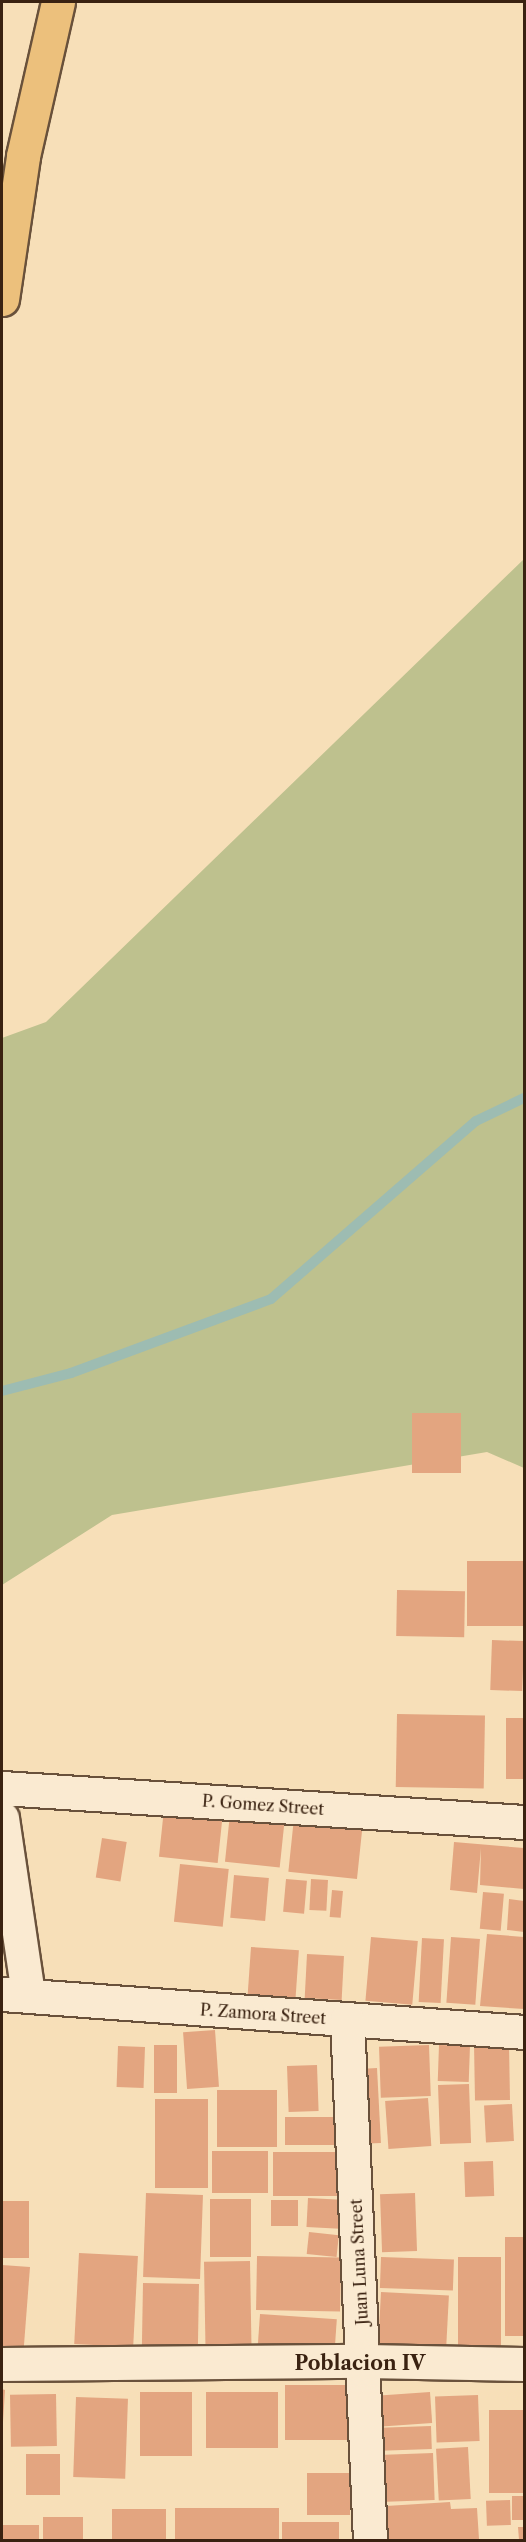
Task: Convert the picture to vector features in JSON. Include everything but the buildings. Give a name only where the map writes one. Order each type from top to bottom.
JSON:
[{"type":"main road","points":[[2,299],[22,156],[58,2]]},
{"type":"street","name":"P. Gomez Street","points":[[2,1788],[525,1822]]},
{"type":"street","points":[[2,1818],[15,1995]]},
{"type":"street","name":"P. Zamora Street","points":[[15,1995],[525,2032]]},
{"type":"street","name":"Juan Luna Street","points":[[347,2020],[365,2361],[370,2541]]},
{"type":"street","points":[[2,2364],[365,2361],[525,2364]]},
{"type":"green space","points":[[524,559],[524,1468],[487,1452],[112,1515],[2,1585],[2,1038],[46,1022]]},
{"type":"waterway","points":[[2,1391],[71,1373],[271,1299],[476,1121],[524,1098]]},
{"type":"district","name":"Poblacion IV","points":[[360,2363]]}]
